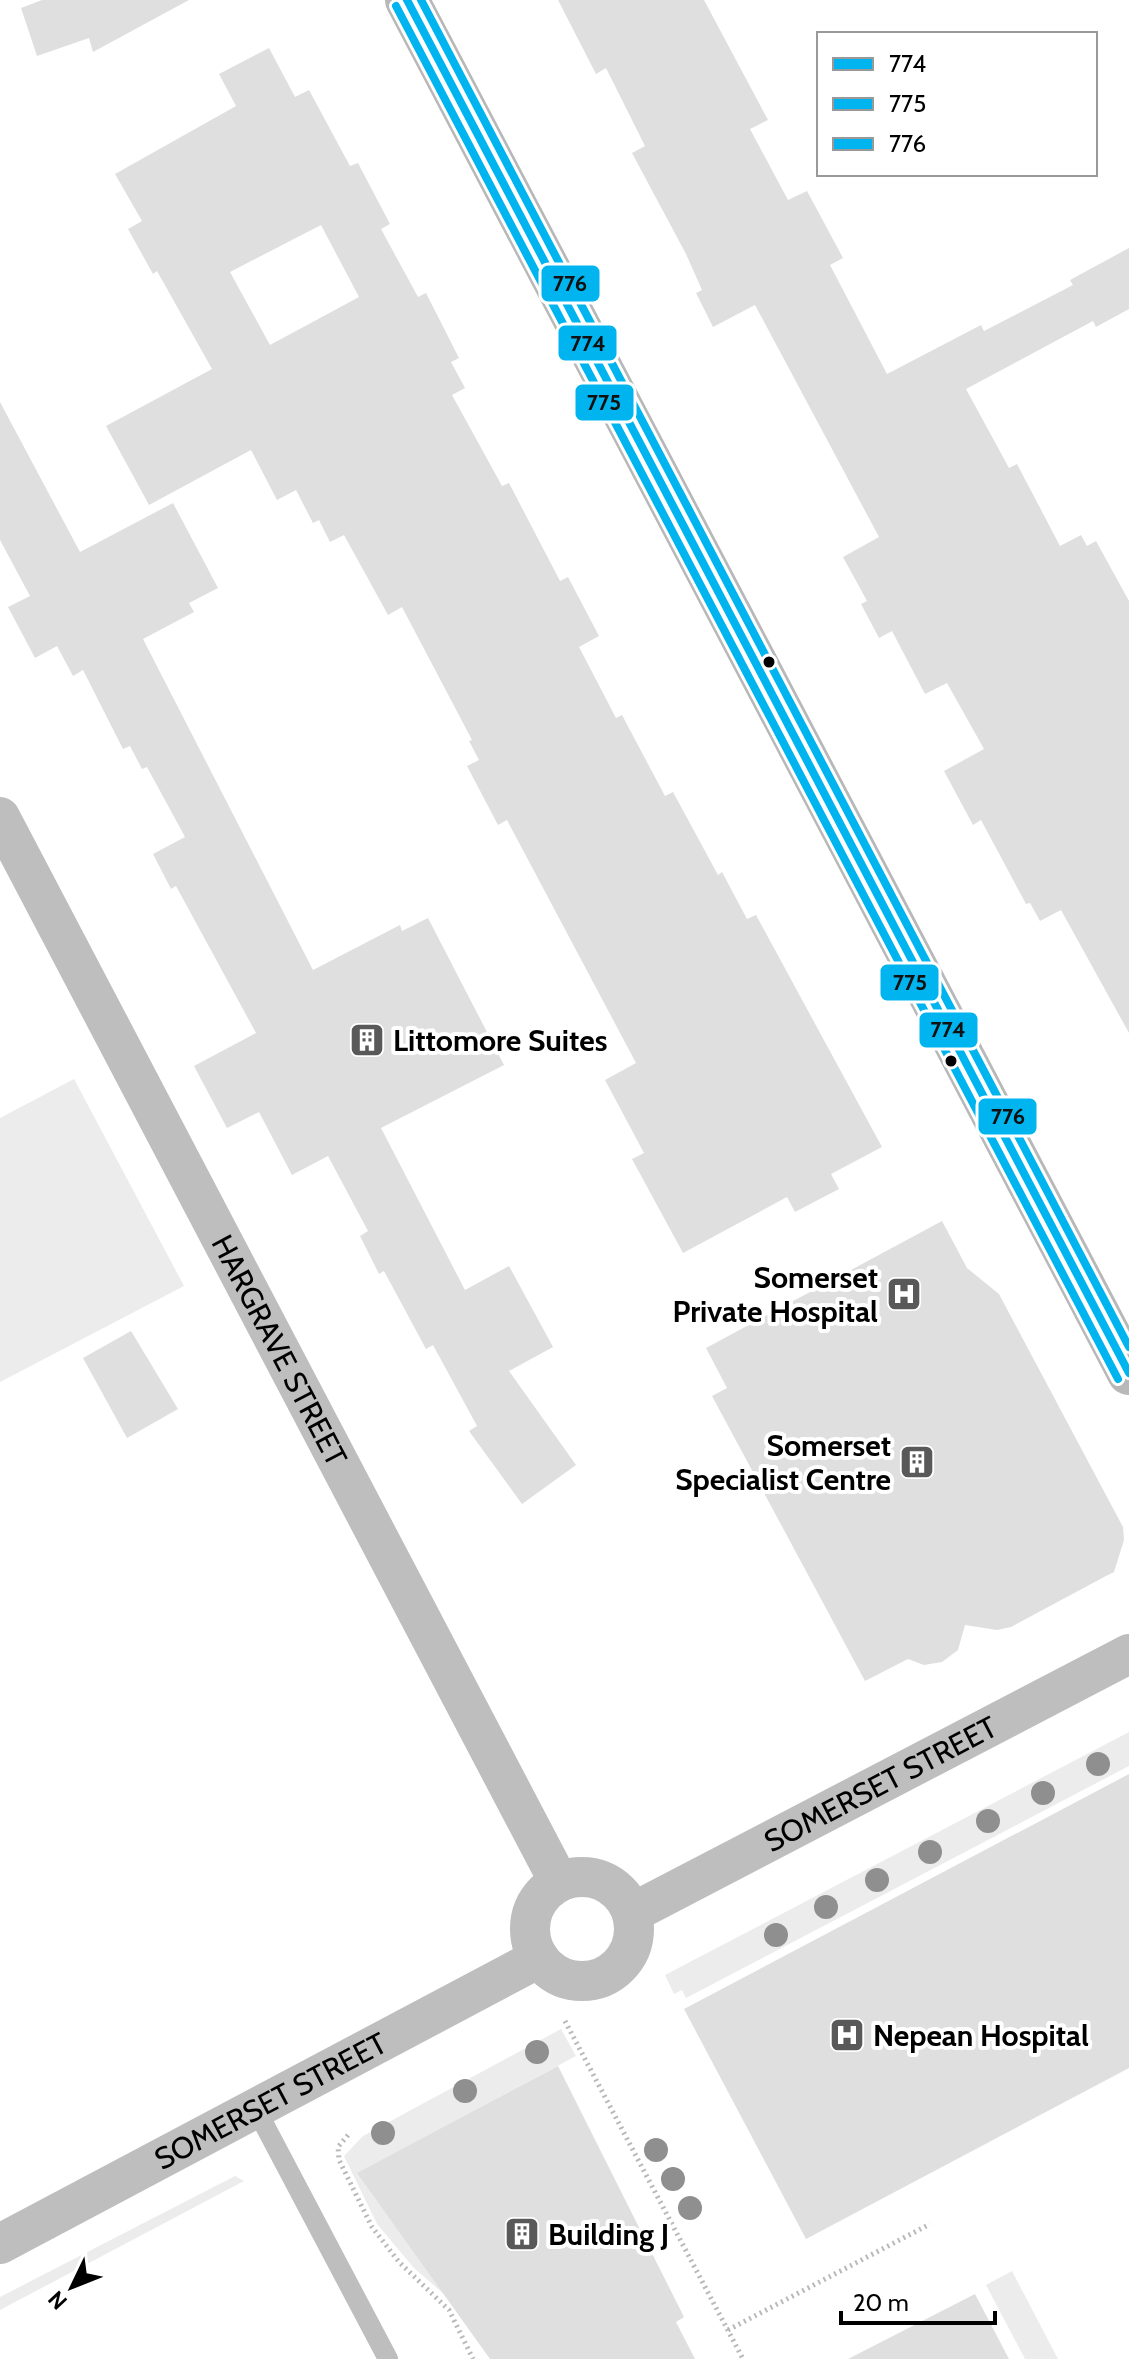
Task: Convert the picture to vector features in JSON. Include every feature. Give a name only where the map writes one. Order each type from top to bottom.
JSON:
[{"type":"street","points":[[407,0],[1129,1373]]},
{"type":"street","name":"HARGRAVE STREET","points":[[0,817],[559,1882]]},
{"type":"street","name":"SOMERSET STREET","points":[[632,1913],[1129,1654]]},
{"type":"street","points":[[575,1878],[602,1881],[623,1898],[632,1913],[635,1934],[628,1954],[606,1976],[588,1981],[570,1980],[552,1972],[539,1958],[531,1940],[533,1912],[543,1895],[559,1882],[575,1878]]},
{"type":"street","name":"SOMERSET STREET","points":[[0,2244],[539,1958]]},
{"type":"lane","points":[[256,2109],[388,2359]]},
{"type":"path","points":[[565,2021],[743,2359]]},
{"type":"path","points":[[348,2135],[338,2147],[339,2160],[372,2227],[382,2244],[449,2310],[473,2359]]},
{"type":"path","points":[[728,2330],[930,2224]]},
{"type":"shaded area","points":[[74,1079],[184,1286],[0,1382],[0,1118]]},
{"type":"shaded area","points":[[1129,1732],[1129,1766],[686,1998],[682,1990],[674,1994],[665,1975]]},
{"type":"shaded area","points":[[561,2029],[576,2056],[358,2173],[445,2295],[414,2268],[377,2224],[344,2156],[363,2136]]},
{"type":"shaded area","points":[[235,2176],[244,2181],[0,2310],[0,2297]]},
{"type":"shaded area","points":[[1012,2271],[1058,2359],[1025,2359],[986,2285]]},
{"type":"building","points":[[42,0],[189,0],[93,52],[89,38],[37,56],[21,8]]},
{"type":"building","points":[[558,0],[704,0],[768,120],[750,129],[788,200],[807,191],[843,258],[830,265],[887,374],[981,325],[984,331],[1073,285],[1070,280],[1129,248],[1129,309],[1096,327],[1093,321],[966,389],[1009,468],[1017,464],[1060,546],[1081,535],[1087,546],[1096,541],[1129,601],[1129,1033],[1061,910],[1040,921],[1030,903],[1026,904],[981,820],[973,825],[944,771],[984,749],[947,683],[925,694],[892,631],[879,638],[861,604],[867,601],[843,557],[879,537],[755,305],[713,327],[696,293],[702,290],[686,254],[632,153],[645,146],[606,68],[596,74]]},
{"type":"building","points":[[269,48],[295,97],[309,90],[350,166],[358,163],[390,224],[381,229],[418,297],[426,293],[459,358],[451,362],[465,388],[452,395],[502,486],[509,483],[560,581],[568,577],[599,636],[579,647],[616,718],[622,715],[665,796],[673,792],[718,875],[722,872],[747,919],[756,915],[882,1147],[831,1174],[839,1189],[795,1212],[787,1197],[683,1253],[632,1159],[644,1153],[605,1080],[636,1063],[507,820],[498,825],[467,766],[479,760],[469,741],[472,740],[402,607],[388,615],[344,535],[330,542],[319,520],[313,523],[296,490],[277,500],[251,450],[149,505],[106,426],[212,369],[157,271],[153,274],[128,229],[142,221],[115,174],[236,106],[219,74]],"holes":[[[321,225],[359,297],[270,345],[230,272]]]},
{"type":"building","points":[[0,402],[80,552],[173,503],[218,588],[189,603],[194,612],[143,639],[313,970],[400,925],[402,931],[428,918],[504,1065],[381,1128],[465,1290],[509,1266],[553,1347],[509,1371],[576,1465],[522,1504],[469,1431],[477,1426],[433,1345],[426,1349],[384,1271],[379,1274],[360,1236],[368,1231],[328,1156],[292,1175],[259,1112],[227,1128],[194,1066],[256,1033],[176,886],[171,889],[153,854],[185,837],[147,767],[142,769],[130,746],[123,749],[83,670],[73,676],[57,646],[35,658],[8,607],[30,596],[0,540]]},
{"type":"building","name":"Somerset Specialist Centre","points":[[942,1221],[967,1268],[999,1294],[1123,1527],[1124,1540],[1114,1572],[1011,1627],[997,1630],[965,1625],[958,1650],[942,1662],[924,1665],[908,1659],[865,1681],[712,1396],[727,1388],[706,1348]]},
{"type":"building","points":[[131,1331],[178,1409],[127,1438],[83,1358]]},
{"type":"building","points":[[1129,1774],[1129,2068],[806,2239],[684,2009]]},
{"type":"building","name":"Building J","points":[[558,2066],[684,2317],[676,2322],[695,2359],[490,2359],[357,2173]]},
{"type":"building","points":[[975,2294],[1009,2359],[848,2359]]},
{"type":"transit line","name":"774","points":[[407,0],[1129,1373]]},
{"type":"transit line","name":"776","points":[[421,0],[1129,1347]]},
{"type":"transit line","name":"775","points":[[396,6],[1118,1379]]},
{"type":"place","name":"Littomore Suites","points":[[367,1040]]},
{"type":"place","name":"Somerset Private Hospital","points":[[904,1294]]},
{"type":"place","name":"Somerset Specialist Centre","points":[[917,1462]]},
{"type":"place","name":"Nepean Hospital","points":[[847,2035]]},
{"type":"place","name":"Building J","points":[[522,2234]]}]
